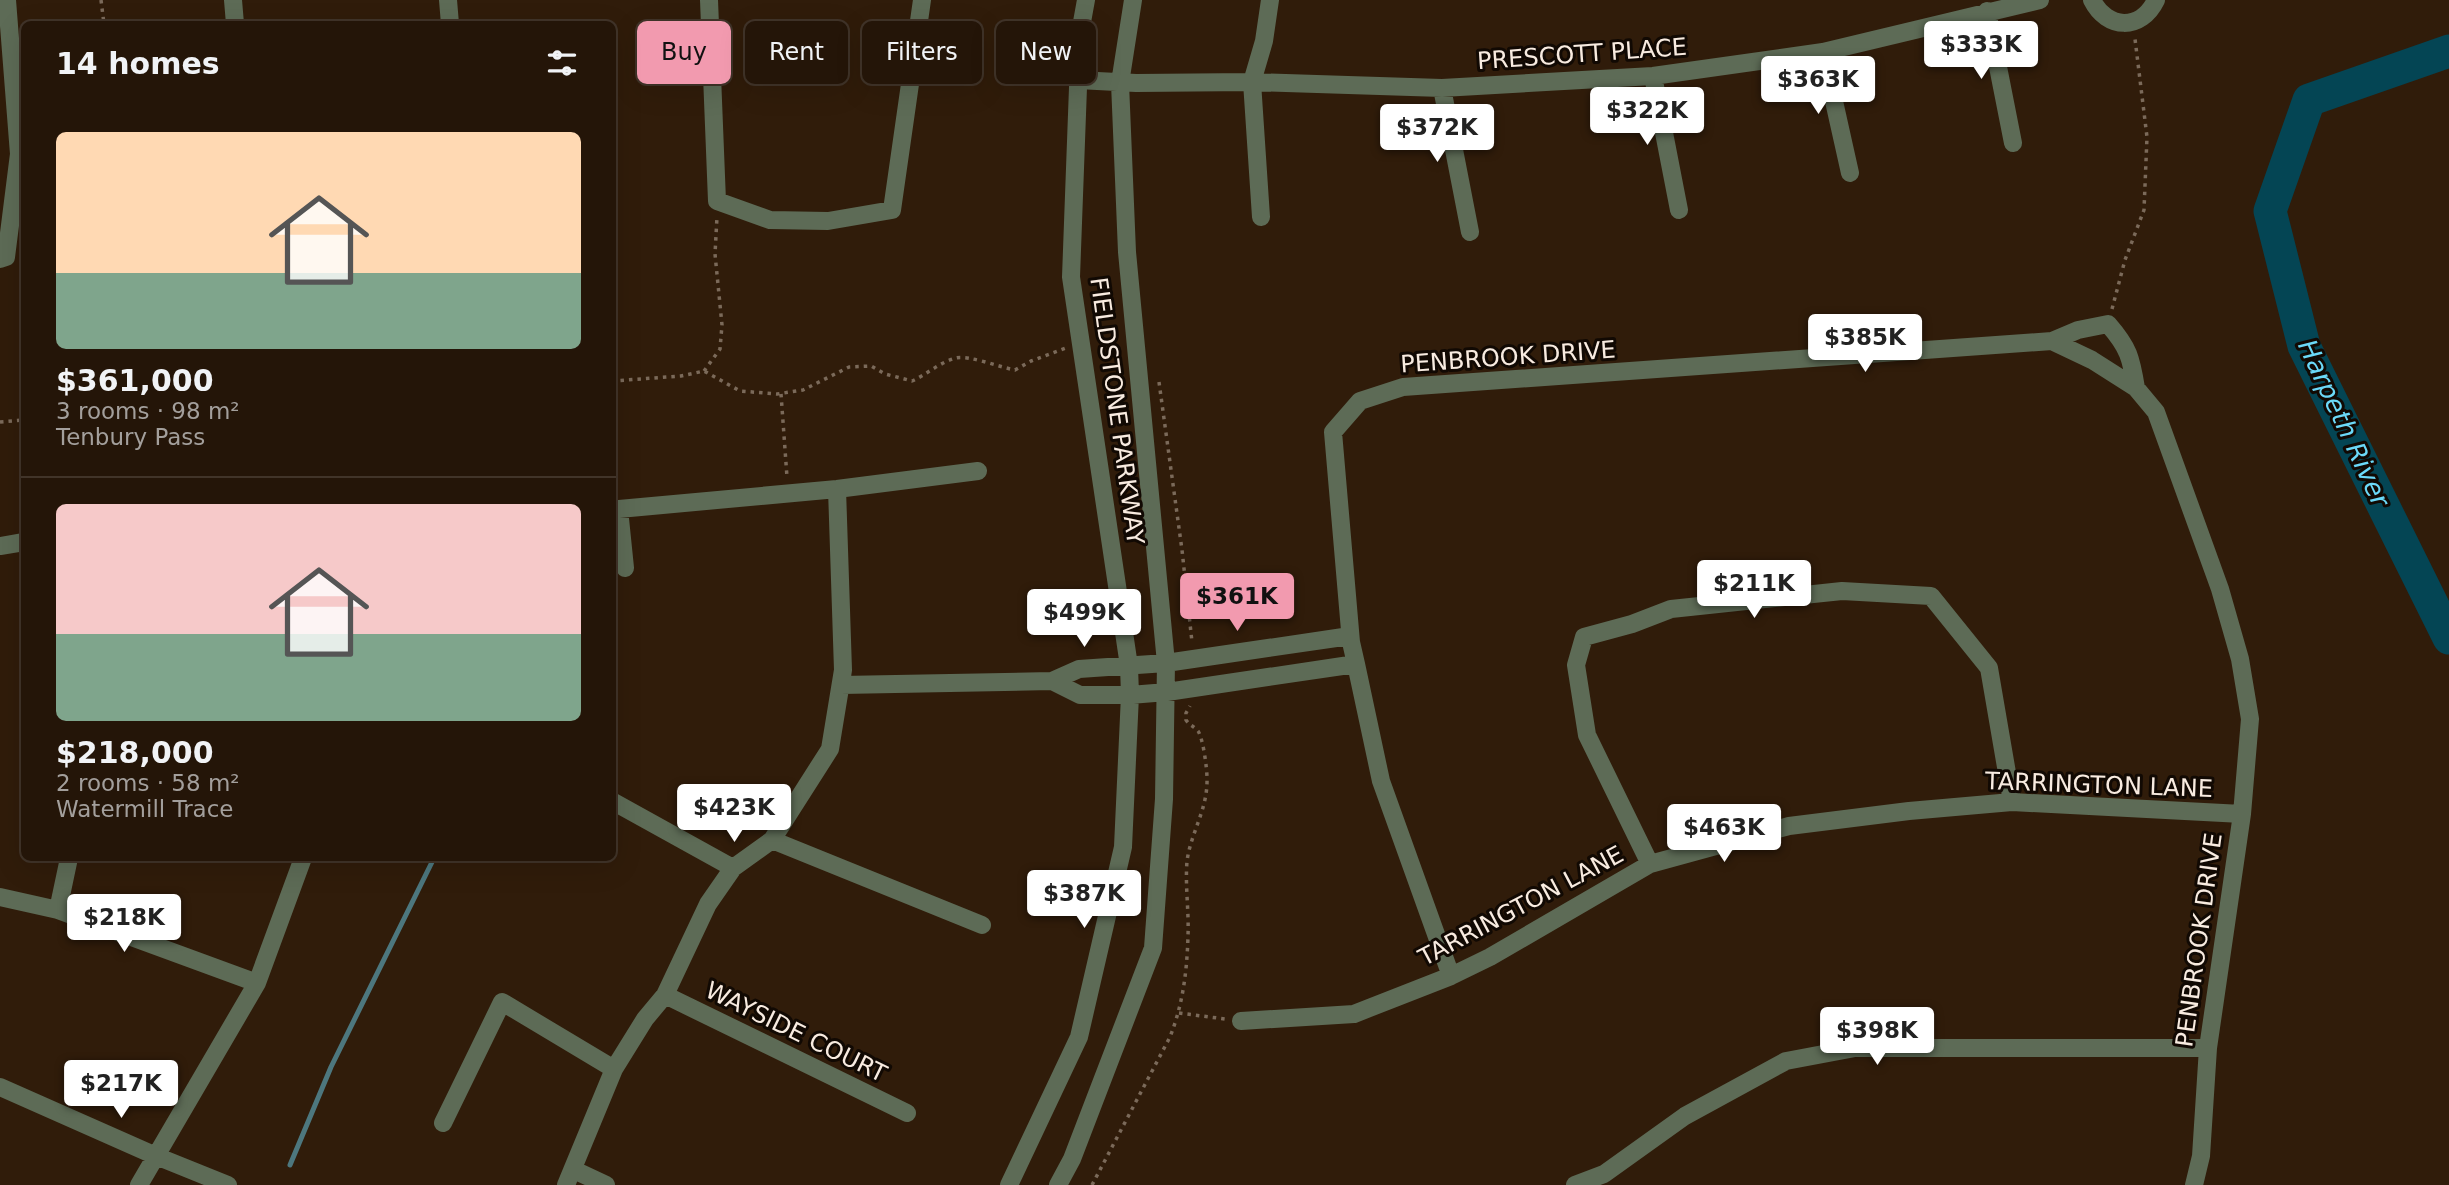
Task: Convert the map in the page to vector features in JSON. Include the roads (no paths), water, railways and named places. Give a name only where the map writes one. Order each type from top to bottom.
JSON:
[{"type":"street","points":[[0,259],[6,257],[19,154],[7,0]]},
{"type":"street","points":[[233,0],[235,21]]},
{"type":"street","points":[[448,0],[450,21]]},
{"type":"street","points":[[709,0],[717,201],[770,220],[828,221],[892,210],[922,0]]},
{"type":"street","name":"FIELDSTONE PARKWAY","points":[[1082,21],[1086,0]]},
{"type":"street","name":"FIELDSTONE PARKWAY","points":[[1058,1185],[1072,1159],[1153,948],[1164,800],[1166,663],[1127,252],[1120,83],[1133,0]]},
{"type":"street","points":[[1261,217],[1252,82],[1264,41],[1270,0]]},
{"type":"street","name":"PRESCOTT PLACE","points":[[1096,81],[1252,82],[1442,88],[1653,76],[1823,52],[2040,0]]},
{"type":"street","points":[[2092,0],[2103,16],[2112,21],[2133,22],[2152,9],[2156,0]]},
{"type":"street","points":[[1987,11],[2013,143]]},
{"type":"street","points":[[1823,52],[1850,173]]},
{"type":"street","points":[[1653,76],[1679,210]]},
{"type":"street","name":"FIELDSTONE PARKWAY","points":[[1009,1185],[1079,1037],[1123,847],[1129,666],[1071,277],[1078,84]]},
{"type":"street","points":[[1442,88],[1470,232]]},
{"type":"street","name":"PENBROOK DRIVE","points":[[1451,976],[1381,781],[1350,636],[1334,432],[1360,401],[1403,387],[2052,341],[2078,330],[2108,324],[2124,342],[2136,388]]},
{"type":"street","name":"PENBROOK DRIVE","points":[[2052,341],[2092,360],[2136,388],[2156,412],[2220,589],[2240,659],[2250,719],[2242,814],[2208,1048],[2201,1156],[2194,1185]]},
{"type":"street","points":[[625,568],[619,509],[837,489],[978,471]]},
{"type":"street","points":[[606,1185],[570,1177],[614,1069],[645,1019],[664,995],[708,904],[733,868],[772,840],[830,749],[843,670],[837,489]]},
{"type":"street","points":[[0,546],[21,542]]},
{"type":"street","points":[[1650,864],[1587,735],[1576,665],[1584,637],[1632,624],[1671,609],[1842,591],[1931,596],[1989,668],[2012,802]]},
{"type":"street","points":[[841,685],[1052,681],[1079,669],[1166,663],[1350,636]]},
{"type":"street","points":[[1052,681],[1080,695],[1130,695],[1356,664]]},
{"type":"street","name":"TARRINGTON LANE","points":[[1241,1021],[1354,1014],[1451,976],[1490,957],[1650,864],[1789,826],[2012,802],[2242,814]]},
{"type":"street","points":[[616,803],[733,868]]},
{"type":"street","points":[[772,840],[982,925]]},
{"type":"street","points":[[58,910],[68,861]]},
{"type":"street","points":[[139,1185],[257,983],[302,861]]},
{"type":"street","points":[[0,897],[58,910],[257,983]]},
{"type":"street","name":"WAYSIDE COURT","points":[[664,995],[906,1113]]},
{"type":"street","points":[[443,1123],[502,1002],[614,1069]]},
{"type":"street","points":[[1575,1185],[1604,1174],[1685,1116],[1786,1061],[1856,1048],[2208,1048]]},
{"type":"street","points":[[0,1087],[228,1185]]},
{"type":"waterway","name":"Harpeth River","points":[[2449,51],[2309,100],[2270,211],[2304,346],[2449,638]]},
{"type":"waterway","points":[[290,1165],[331,1067],[433,861]]}]
